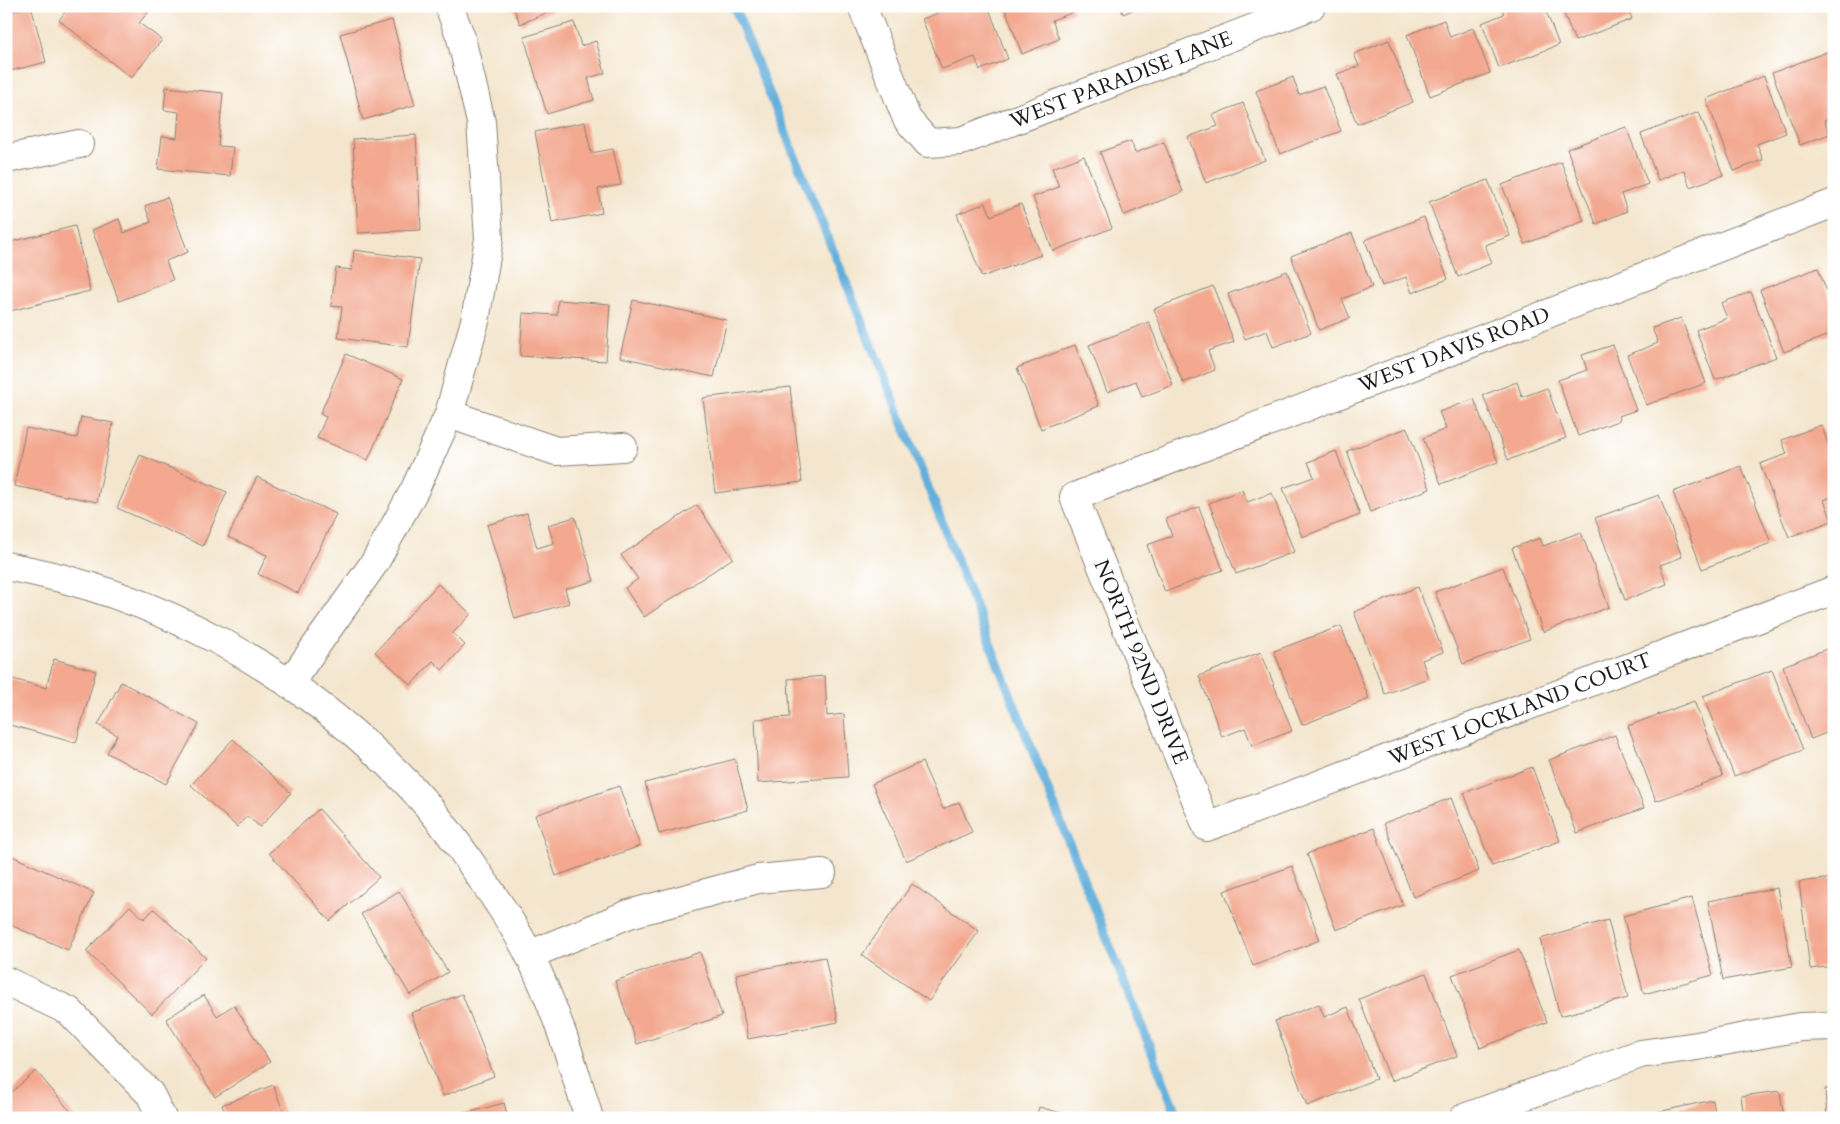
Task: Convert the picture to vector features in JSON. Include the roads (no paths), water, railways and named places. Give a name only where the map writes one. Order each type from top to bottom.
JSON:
[{"type":"street","points":[[289,684],[375,562],[415,489],[449,414],[475,321],[488,239],[481,122],[461,38],[450,6]]},
{"type":"street","name":"WEST PARADISE LANE","points":[[862,6],[907,119],[928,143],[961,141],[1311,6]]},
{"type":"street","points":[[6,159],[79,144]]},
{"type":"street","name":"WEST DAVIS ROAD","points":[[1074,498],[1834,203]]},
{"type":"street","points":[[449,414],[556,450],[624,447]]},
{"type":"street","name":"NORTH 92ND DRIVE","points":[[1074,498],[1207,827]]},
{"type":"street","points":[[6,566],[43,573],[122,596],[180,621],[230,646],[316,704],[360,740],[406,782],[461,848],[500,904],[529,954],[563,1032],[589,1118]]},
{"type":"street","name":"WEST LOCKLAND COURT","points":[[1207,827],[1834,590]]},
{"type":"street","points":[[529,954],[628,914],[758,879],[822,873]]},
{"type":"street","points":[[6,981],[69,1012],[150,1094],[162,1118]]},
{"type":"street","points":[[1464,1118],[1640,1054],[1697,1046],[1800,1027],[1834,1026]]},
{"type":"waterway","points":[[734,6],[894,401],[1178,1118]]}]
